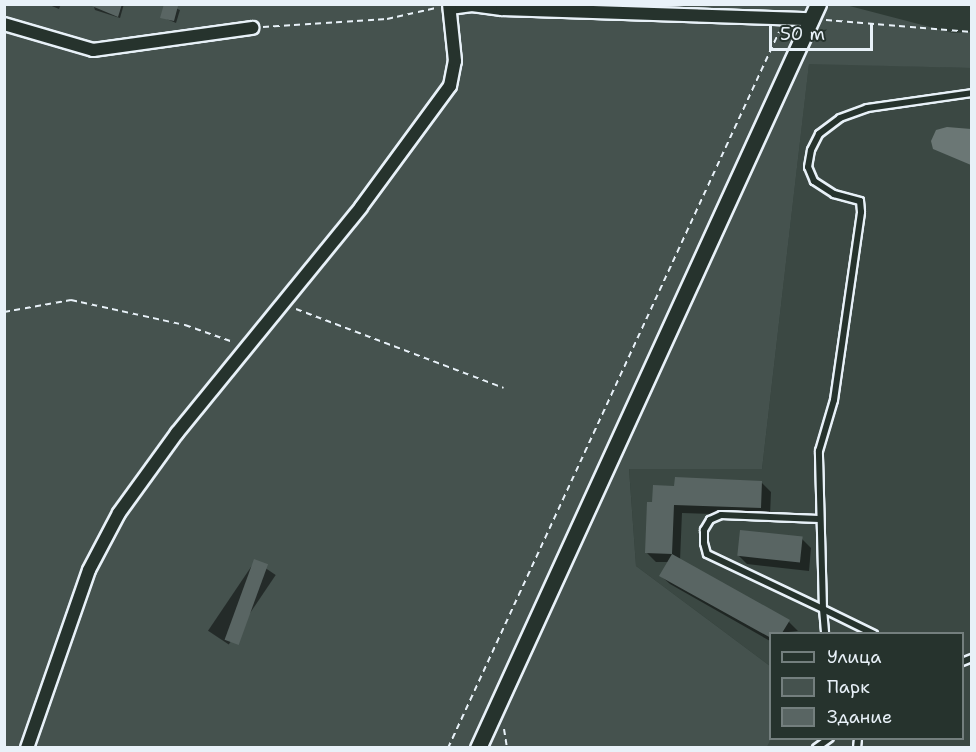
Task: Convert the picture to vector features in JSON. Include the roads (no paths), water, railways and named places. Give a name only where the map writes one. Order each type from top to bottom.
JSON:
[{"type":"street","points":[[478,747],[818,4]]},
{"type":"street","points":[[27,747],[89,570],[119,513],[247,347],[361,207],[450,86],[455,61],[449,6],[472,5],[502,9],[811,19]]},
{"type":"street","points":[[4,24],[93,51],[252,28]]},
{"type":"lane","points":[[825,632],[819,519],[819,451],[834,400],[861,212],[860,201],[834,194],[814,181],[808,167],[811,150],[819,134],[840,118],[867,108],[972,93]]},
{"type":"lane","points":[[819,519],[721,515],[710,520],[704,530],[704,543],[707,554],[872,632]]}]
